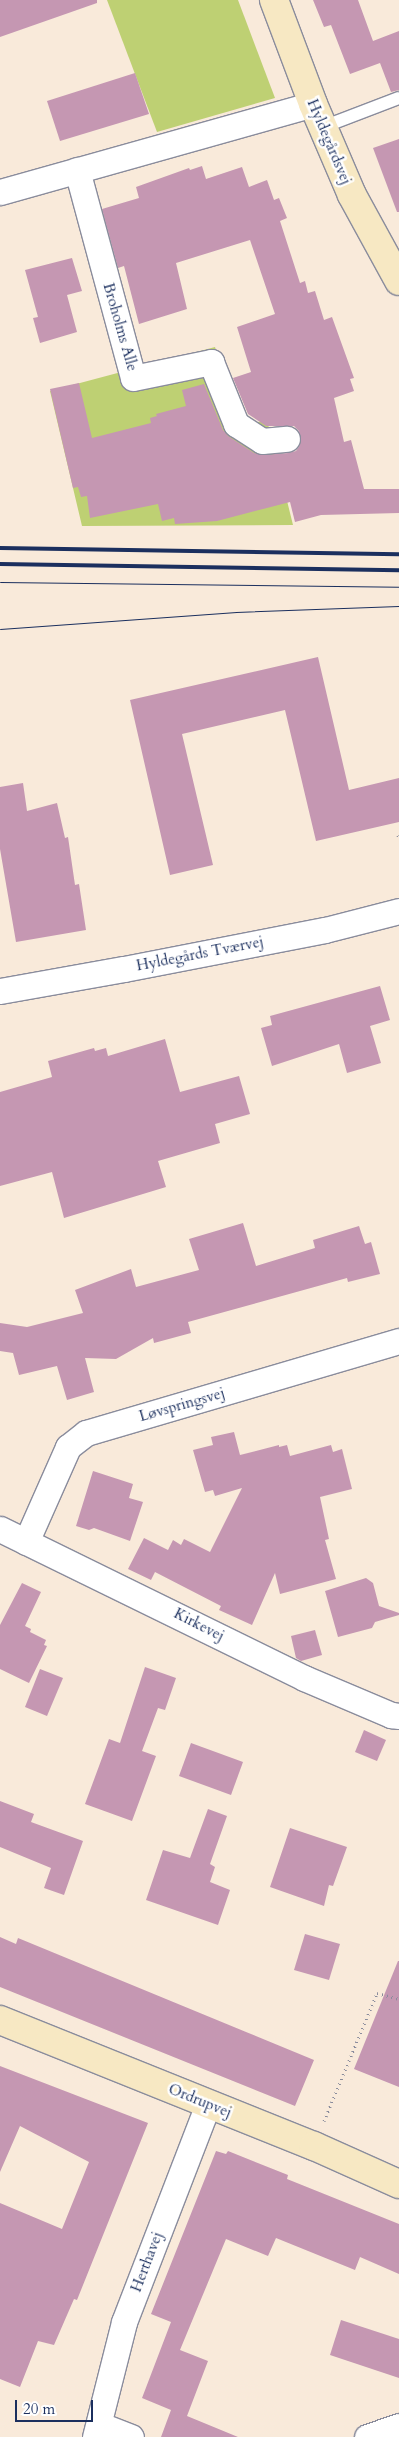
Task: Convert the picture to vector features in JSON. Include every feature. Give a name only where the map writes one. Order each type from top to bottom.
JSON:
[{"type":"street","name":"Hyldegårdsvej","points":[[274,0],[318,115],[352,195],[399,279]]},
{"type":"street","points":[[0,192],[76,170],[318,115]]},
{"type":"street","name":"Broholms Alle","points":[[76,170],[133,378],[211,362],[236,424],[262,441],[287,439]]},
{"type":"street","name":"Hyldegårds Tværvej","points":[[0,991],[124,969],[346,925],[399,911]]},
{"type":"street","name":"Løvspringsvej","points":[[26,1542],[68,1447],[86,1433],[399,1341]]},
{"type":"street","name":"Kirkevej","points":[[0,1529],[304,1678],[391,1715],[399,1716]]},
{"type":"street","name":"Ordrupvej","points":[[0,2020],[314,2146],[399,2184]]},
{"type":"street","name":"Herthavej","points":[[131,2437],[97,2431],[124,2322],[208,2104]]},
{"type":"street","points":[[367,2437],[399,2426]]},
{"type":"lane","points":[[318,115],[399,98]]},
{"type":"path","points":[[314,2146],[377,1993],[399,1999]]},
{"type":"green space","points":[[107,0],[238,0],[275,98],[157,132]]},
{"type":"green space","points":[[215,347],[241,426],[267,420],[293,525],[82,526],[50,391]]},
{"type":"building","points":[[0,0],[97,0],[97,3],[0,37]]},
{"type":"building","points":[[313,0],[358,0],[373,41],[399,31],[399,90],[391,92],[380,63],[350,74],[331,25],[324,27]]},
{"type":"building","points":[[135,73],[149,114],[60,141],[47,101]]},
{"type":"building","points":[[399,139],[399,212],[397,212],[373,148]]},
{"type":"building","points":[[202,166],[206,179],[242,167],[249,187],[267,180],[274,200],[279,198],[287,218],[280,221],[300,283],[305,281],[308,293],[315,291],[324,320],[332,317],[354,378],[350,379],[354,391],[334,398],[344,442],[351,440],[364,489],[399,489],[399,513],[321,515],[295,522],[290,502],[217,521],[175,524],[174,518],[162,521],[158,504],[90,518],[87,496],[81,497],[78,487],[73,488],[50,389],[79,383],[92,438],[151,423],[150,418],[157,416],[156,414],[186,406],[182,390],[204,384],[223,430],[228,436],[254,453],[263,455],[288,453],[296,451],[300,445],[299,431],[294,426],[266,426],[248,414],[233,378],[251,372],[237,327],[275,314],[250,240],[176,263],[187,309],[139,324],[124,266],[118,268],[102,209],[139,198],[136,187],[189,168],[190,170]]},
{"type":"building","points":[[72,258],[82,291],[67,295],[77,332],[40,343],[33,318],[38,317],[25,270]]},
{"type":"building","points":[[318,657],[349,790],[399,778],[399,822],[316,841],[285,710],[182,734],[213,865],[170,875],[130,700]]},
{"type":"building","points":[[23,783],[27,811],[57,803],[65,838],[68,837],[75,885],[79,884],[86,930],[16,942],[0,849],[0,787]]},
{"type":"building","points":[[380,986],[390,1020],[370,1026],[381,1063],[347,1073],[339,1044],[272,1066],[261,1028],[272,1025],[270,1016]]},
{"type":"building","points":[[165,1039],[180,1092],[239,1076],[250,1114],[215,1124],[220,1143],[158,1161],[166,1187],[64,1218],[52,1172],[0,1186],[0,1092],[52,1077],[48,1061],[94,1048],[95,1051],[106,1048],[108,1056]]},
{"type":"building","points":[[243,1223],[256,1266],[315,1248],[313,1240],[359,1226],[365,1244],[371,1242],[380,1274],[348,1282],[347,1278],[188,1322],[191,1333],[154,1343],[153,1338],[116,1359],[85,1358],[94,1392],[67,1400],[57,1366],[19,1375],[13,1353],[0,1351],[0,1323],[27,1327],[83,1313],[75,1290],[131,1269],[136,1287],[199,1270],[189,1239]]},
{"type":"building","points":[[234,1432],[240,1455],[279,1445],[279,1447],[287,1445],[290,1456],[331,1445],[333,1452],[342,1449],[352,1489],[320,1497],[329,1539],[325,1540],[336,1579],[280,1594],[275,1573],[252,1625],[219,1610],[221,1606],[155,1572],[151,1580],[128,1569],[144,1538],[168,1550],[173,1540],[181,1545],[184,1539],[210,1552],[242,1488],[215,1496],[213,1490],[205,1492],[193,1450],[213,1445],[211,1437]]},
{"type":"building","points":[[93,1471],[133,1484],[129,1498],[143,1502],[130,1541],[94,1528],[89,1530],[76,1526]]},
{"type":"building","points":[[366,1578],[373,1583],[379,1606],[399,1613],[399,1615],[375,1622],[372,1628],[338,1637],[325,1591]]},
{"type":"building","points":[[22,1583],[41,1592],[25,1626],[31,1629],[30,1632],[46,1640],[44,1645],[47,1646],[29,1683],[0,1669],[0,1625]]},
{"type":"building","points":[[315,1630],[322,1655],[301,1661],[296,1658],[291,1636]]},
{"type":"building","points":[[145,1667],[176,1678],[165,1710],[158,1708],[142,1751],[156,1756],[132,1821],[85,1804],[109,1739],[120,1743]]},
{"type":"building","points":[[40,1669],[63,1678],[47,1716],[25,1707]]},
{"type":"building","points":[[364,1730],[386,1740],[377,1761],[355,1752]]},
{"type":"building","points":[[191,1743],[243,1762],[231,1795],[179,1776]]},
{"type":"building","points":[[0,1801],[34,1814],[31,1822],[83,1841],[64,1895],[44,1888],[51,1868],[0,1847]]},
{"type":"building","points":[[208,1809],[227,1816],[210,1864],[215,1867],[210,1882],[230,1890],[218,1925],[146,1900],[163,1850],[190,1858]]},
{"type":"building","points":[[290,1828],[347,1847],[333,1886],[329,1885],[324,1906],[270,1887]]},
{"type":"building","points":[[305,1934],[340,1944],[329,1980],[294,1970]]},
{"type":"building","points":[[0,1937],[16,1944],[18,1938],[314,2060],[295,2106],[0,1987]]},
{"type":"building","points":[[399,1961],[399,2087],[354,2069]]},
{"type":"building","points":[[0,2066],[148,2123],[77,2300],[74,2299],[54,2345],[38,2341],[20,2387],[0,2379],[0,2203],[62,2229],[89,2162],[20,2126],[0,2172]]},
{"type":"building","points":[[216,2151],[226,2154],[228,2151],[288,2175],[287,2179],[399,2224],[399,2274],[360,2257],[355,2270],[276,2238],[268,2256],[226,2239],[180,2350],[208,2361],[187,2416],[238,2437],[161,2437],[171,2410],[142,2398],[171,2322],[151,2314]]},
{"type":"building","points":[[341,2320],[399,2339],[399,2378],[330,2355]]},
{"type":"tram line","points":[[0,582],[399,587]]},
{"type":"tram line","points":[[0,629],[236,612],[399,606]]},
{"type":"railway","points":[[0,548],[399,554]]},
{"type":"railway","points":[[0,564],[399,570]]}]
